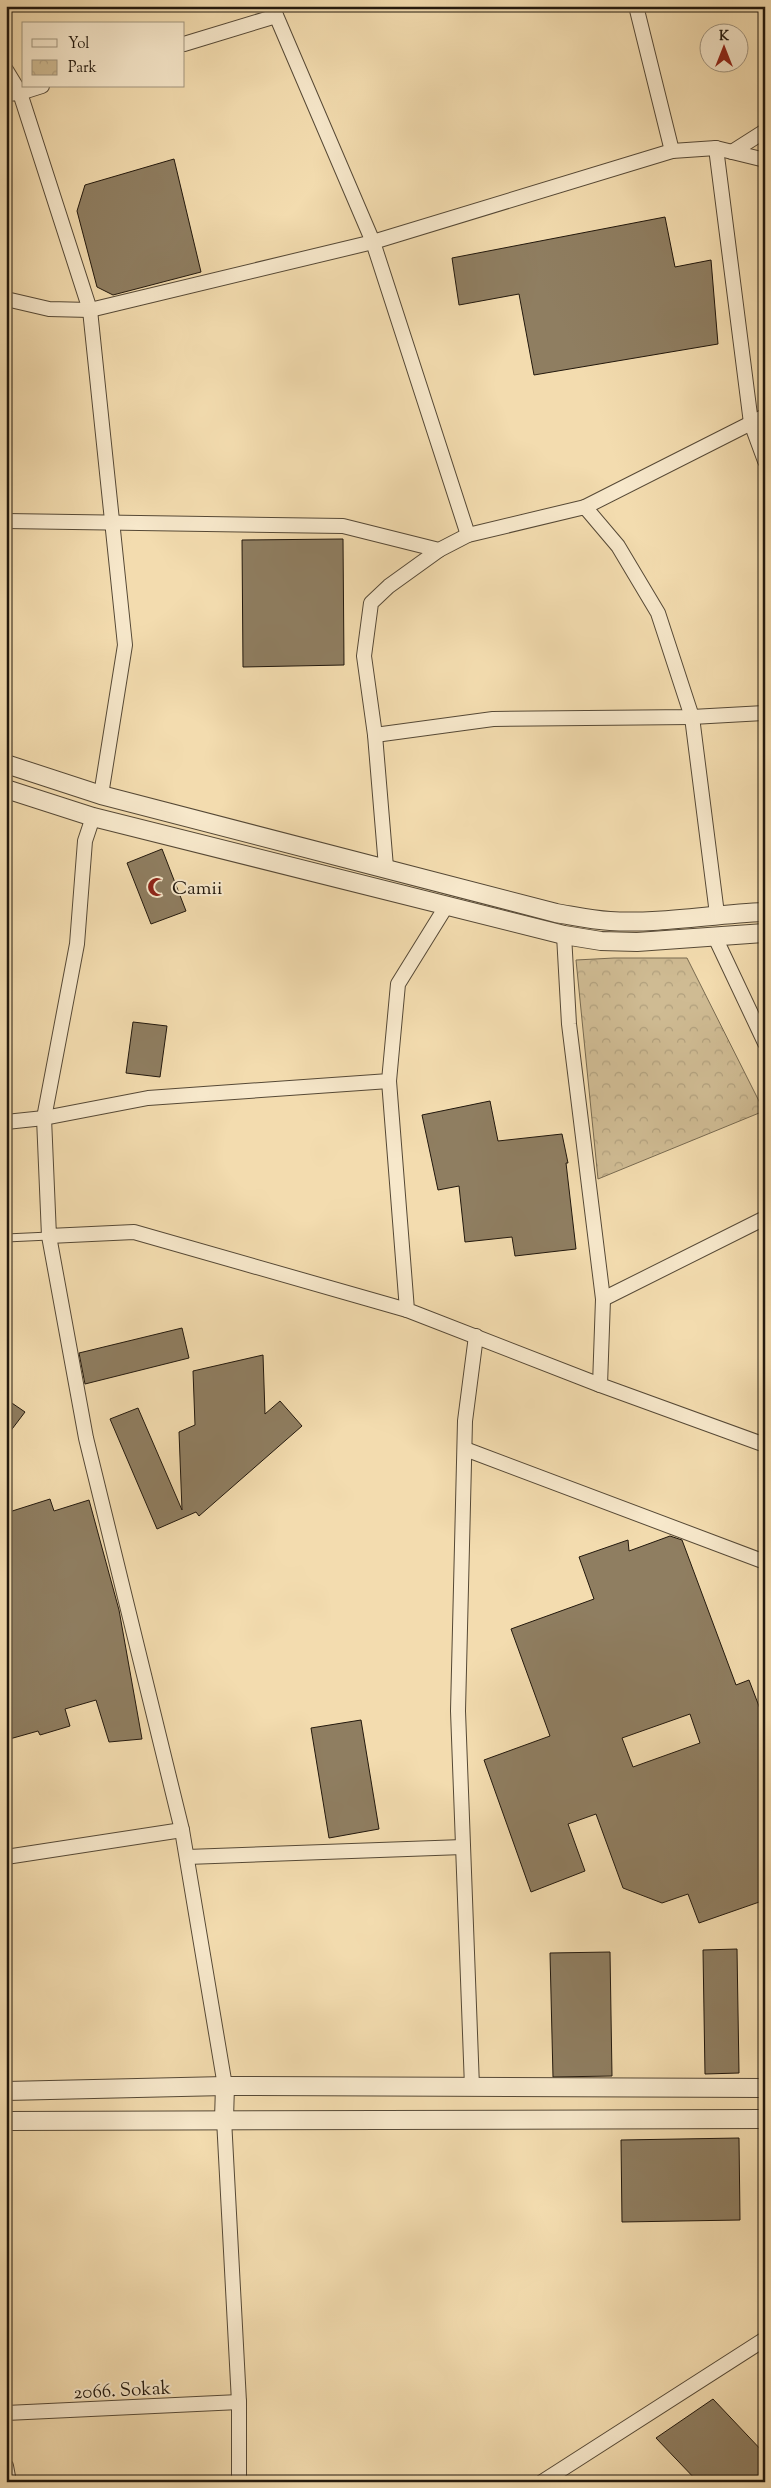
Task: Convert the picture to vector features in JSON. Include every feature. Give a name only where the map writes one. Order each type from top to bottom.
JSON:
[{"type":"street","points":[[636,6],[672,151]]},
{"type":"street","points":[[185,44],[274,11],[373,242],[468,535]]},
{"type":"street","points":[[6,70],[90,310],[114,524],[125,645],[101,795],[86,841],[77,944],[44,1118],[49,1236],[86,1438],[182,1830],[225,2086],[224,2120],[239,2402],[239,2482]]},
{"type":"street","points":[[13,93],[34,88]]},
{"type":"street","points":[[732,152],[765,131]]},
{"type":"street","points":[[716,148],[751,423],[765,461]]},
{"type":"street","points":[[6,299],[48,309],[90,310],[373,242],[672,151],[716,148],[765,160]]},
{"type":"street","points":[[386,867],[375,736],[364,656],[370,603],[389,586],[440,550],[468,535],[585,507],[765,416]]},
{"type":"street","points":[[585,507],[618,546],[658,613],[692,717],[717,914],[714,935],[765,1043]]},
{"type":"street","points":[[6,521],[343,526],[440,550]]},
{"type":"street","points":[[375,736],[493,719],[692,717],[765,713]]},
{"type":"street","points":[[6,764],[101,795],[386,867],[556,913],[609,921],[645,921],[717,914],[765,912]]},
{"type":"street","points":[[6,790],[93,817],[564,934],[601,941],[637,942],[714,935],[765,933]]},
{"type":"street","points":[[407,1310],[389,1081],[398,984],[446,905]]},
{"type":"street","points":[[564,934],[568,1024],[603,1299],[600,1385]]},
{"type":"street","points":[[6,1122],[44,1118],[148,1098],[389,1081]]},
{"type":"street","points":[[603,1299],[765,1218]]},
{"type":"street","points":[[49,1236],[134,1232],[407,1310],[600,1385],[765,1444]]},
{"type":"street","points":[[472,2088],[458,1711],[465,1421],[476,1336]]},
{"type":"street","points":[[465,1449],[765,1562]]},
{"type":"street","points":[[6,1857],[182,1830]]},
{"type":"street","points":[[187,1857],[463,1847]]},
{"type":"street","points":[[7,2090],[225,2086],[765,2088]]},
{"type":"street","points":[[6,2122],[765,2119]]},
{"type":"street","points":[[542,2482],[765,2339]]},
{"type":"street","name":"2066. Sokak","points":[[6,2413],[239,2402]]},
{"type":"street","points":[[6,2466],[9,2482]]},
{"type":"lane","points":[[6,1238],[49,1236]]},
{"type":"green space","points":[[687,958],[764,1111],[598,1179],[576,960]]},
{"type":"building","points":[[174,159],[201,272],[113,295],[97,287],[77,211],[85,185]]},
{"type":"building","points":[[665,217],[675,267],[711,260],[718,344],[534,375],[519,294],[459,305],[452,258]]},
{"type":"building","points":[[343,539],[344,665],[243,667],[242,540]]},
{"type":"building","name":"Camii","points":[[162,849],[186,911],[151,924],[127,863]]},
{"type":"building","points":[[133,1022],[167,1026],[160,1077],[126,1073]]},
{"type":"building","points":[[490,1101],[498,1141],[562,1134],[568,1163],[566,1163],[576,1249],[515,1256],[512,1237],[465,1242],[459,1186],[438,1190],[422,1115]]},
{"type":"building","points":[[182,1328],[189,1358],[85,1384],[79,1353]]},
{"type":"building","points":[[263,1355],[265,1414],[280,1401],[302,1426],[199,1516],[196,1512],[157,1529],[110,1419],[138,1408],[182,1510],[179,1432],[195,1425],[193,1371]]},
{"type":"building","points":[[6,1399],[25,1412],[6,1437]]},
{"type":"building","points":[[50,1499],[54,1511],[89,1500],[119,1610],[142,1739],[109,1742],[96,1700],[65,1709],[70,1726],[40,1735],[38,1731],[6,1740],[6,1513]]},
{"type":"building","points":[[670,1536],[682,1540],[736,1685],[749,1680],[765,1722],[765,1900],[699,1923],[688,1894],[662,1903],[623,1888],[596,1814],[568,1824],[585,1871],[531,1892],[484,1760],[550,1736],[511,1629],[594,1599],[579,1557],[628,1540],[629,1551]],"holes":[[[690,1714],[700,1743],[633,1767],[622,1738]]]},
{"type":"building","points":[[361,1720],[379,1829],[329,1838],[311,1728]]},
{"type":"building","points":[[737,1949],[739,2073],[705,2074],[703,1950]]},
{"type":"building","points":[[610,1952],[612,2076],[553,2077],[550,1953]]},
{"type":"building","points":[[739,2138],[740,2220],[622,2222],[621,2140]]},
{"type":"building","points":[[713,2399],[765,2454],[765,2482],[698,2482],[656,2438]]},
{"type":"place","name":"Camii","points":[[157,887]]}]
